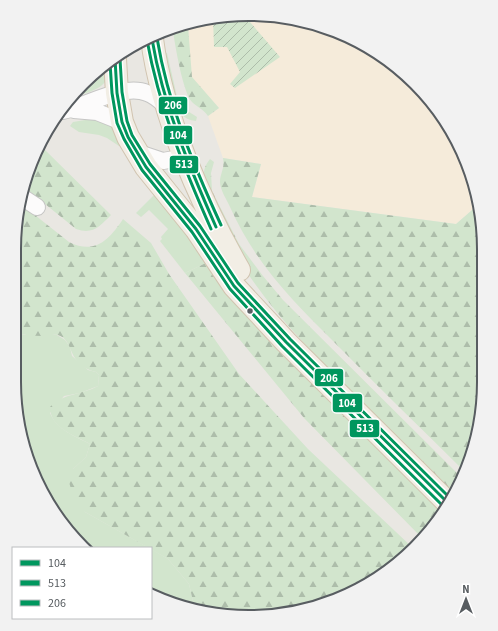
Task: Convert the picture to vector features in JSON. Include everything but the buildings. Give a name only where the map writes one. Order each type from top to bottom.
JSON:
[{"type":"main road","points":[[153,43],[168,108],[186,157],[224,244],[286,342]]},
{"type":"main road","points":[[116,63],[117,93],[122,122],[136,152],[149,171],[196,229],[234,286],[286,342],[444,499]]},
{"type":"street","points":[[69,109],[117,93],[135,91],[146,92],[156,97],[168,108]]},
{"type":"street","points":[[68,110],[97,112],[122,122]]},
{"type":"street","points":[[136,152],[163,161],[186,157]]},
{"type":"street","points":[[26,200],[37,207]]},
{"type":"shaded area","points":[[234,21],[264,21],[293,25],[336,38],[376,59],[388,68],[410,88],[430,110],[439,122],[460,162],[474,209],[456,224],[252,197],[261,164],[223,158],[208,116],[219,108],[191,77],[188,30],[190,29],[205,25]]},
{"type":"green space","points":[[234,21],[251,21],[250,22],[280,57],[235,88],[230,84],[240,72],[227,47],[214,47],[213,24]]},
{"type":"green space","points":[[188,29],[192,77],[219,108],[208,116],[192,102],[189,97],[180,68],[174,34]]},
{"type":"green space","points":[[167,53],[178,101],[186,110],[197,117],[196,121],[187,119],[180,113],[175,105],[167,84],[161,54]]},
{"type":"green space","points":[[109,68],[107,79],[104,83],[82,94]]},
{"type":"green space","points":[[96,120],[112,123],[129,146],[119,146],[107,138],[99,135],[79,132],[70,126],[73,122]]},
{"type":"green space","points":[[44,149],[111,215],[100,226],[92,230],[82,231],[76,229],[29,191],[38,162]]},
{"type":"green space","points":[[223,158],[261,164],[252,197],[456,224],[474,209],[477,234],[477,397],[473,426],[461,468],[305,313],[264,265],[240,228],[222,192],[220,182]]},
{"type":"green space","points":[[210,159],[214,162],[211,173],[212,191],[239,244],[283,300],[458,474],[449,491],[309,348],[271,306],[254,283],[225,233],[204,182],[204,171]]},
{"type":"green space","points":[[154,195],[210,261],[185,273],[160,241],[162,239],[161,237],[168,229],[149,210],[141,217],[136,213]]},
{"type":"green space","points":[[25,208],[69,242],[78,246],[94,246],[107,239],[123,219],[151,243],[169,274],[239,374],[308,449],[409,544],[376,572],[336,593],[293,606],[264,610],[234,610],[193,603],[189,584],[168,559],[152,550],[152,547],[147,547],[85,512],[73,496],[69,482],[73,469],[86,457],[90,444],[58,426],[51,414],[50,407],[61,399],[98,386],[99,375],[96,372],[86,369],[80,364],[75,359],[67,342],[58,335],[35,336],[21,334],[21,234]]},
{"type":"green space","points":[[210,261],[439,508],[418,534],[304,418],[185,273]]},
{"type":"green space","points":[[21,334],[57,335],[65,340],[70,347],[72,356],[88,370],[96,372],[99,375],[98,386],[80,393],[64,396],[50,413],[57,424],[62,428],[90,444],[86,457],[73,469],[85,512],[147,547],[92,547],[59,509],[38,469],[25,426],[21,397]]},
{"type":"green space","points":[[152,550],[168,559],[189,584],[193,603],[162,593],[152,588]]},
{"type":"transit line","name":"206","points":[[157,40],[175,110],[191,156],[221,225]]},
{"type":"transit line","name":"104","points":[[153,43],[163,88],[178,135],[216,227]]},
{"type":"transit line","name":"513","points":[[148,45],[158,89],[173,137],[211,229]]},
{"type":"transit line","name":"206","points":[[120,60],[122,92],[127,121],[132,135],[150,164],[200,226],[238,283],[290,339],[447,495]]},
{"type":"transit line","name":"104","points":[[115,64],[117,93],[122,122],[128,137],[146,167],[196,229],[234,286],[286,342],[444,499]]},
{"type":"transit line","name":"513","points":[[110,68],[112,93],[117,123],[124,139],[142,170],[192,232],[230,289],[282,346],[441,504]]}]
